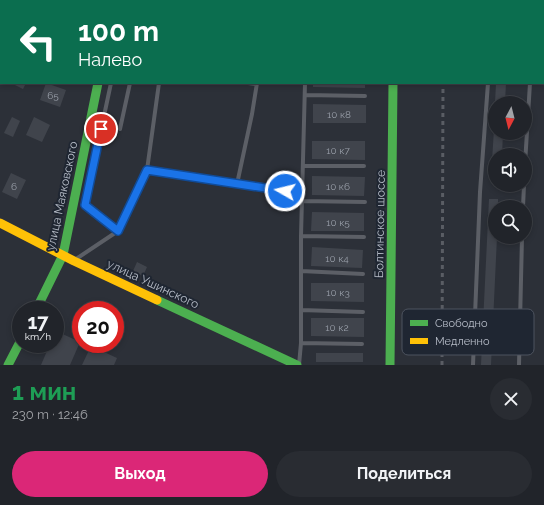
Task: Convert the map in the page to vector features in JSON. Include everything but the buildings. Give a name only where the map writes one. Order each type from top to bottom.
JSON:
[{"type":"street","name":"улица Маяковского","points":[[40,301],[63,255],[98,84]]},
{"type":"street","name":"Болтинское шоссе","points":[[390,365],[393,84]]},
{"type":"street","name":"улица Ушинского","points":[[0,222],[74,261],[298,365]]},
{"type":"street","points":[[8,365],[14,353]]},
{"type":"lane","points":[[111,84],[85,205],[118,231]]},
{"type":"lane","points":[[120,129],[130,84]]},
{"type":"lane","points":[[74,261],[118,231],[147,170],[159,84]]},
{"type":"lane","points":[[237,184],[257,84]]},
{"type":"lane","points":[[298,365],[301,343],[301,236],[305,84]]},
{"type":"lane","points":[[475,309],[480,192],[488,84]]},
{"type":"lane","points":[[526,148],[530,84]]},
{"type":"lane","points":[[305,96],[365,96]]},
{"type":"lane","points":[[303,166],[364,166]]},
{"type":"lane","points":[[147,170],[285,191]]},
{"type":"lane","points":[[302,201],[365,202]]},
{"type":"lane","points":[[301,236],[364,237]]},
{"type":"lane","points":[[520,309],[522,244]]},
{"type":"lane","points":[[301,272],[363,274]]},
{"type":"lane","points":[[301,310],[363,312]]},
{"type":"lane","points":[[301,343],[362,344]]},
{"type":"lane","points":[[473,355],[473,365]]},
{"type":"lane","points":[[519,355],[519,365]]},
{"type":"railway","points":[[442,309],[443,84]]},
{"type":"railway","points":[[442,355],[442,365]]},
{"type":"traffic: fast","points":[[40,301],[63,255],[98,84]]},
{"type":"traffic: fast","points":[[390,365],[393,84]]},
{"type":"traffic: fast","points":[[157,300],[297,365]]},
{"type":"traffic: fast","points":[[8,365],[14,353]]},
{"type":"traffic: slow","points":[[0,223],[74,261],[157,300]]},
{"type":"route","points":[[101,129],[85,205],[118,231],[147,170],[285,191]]}]
